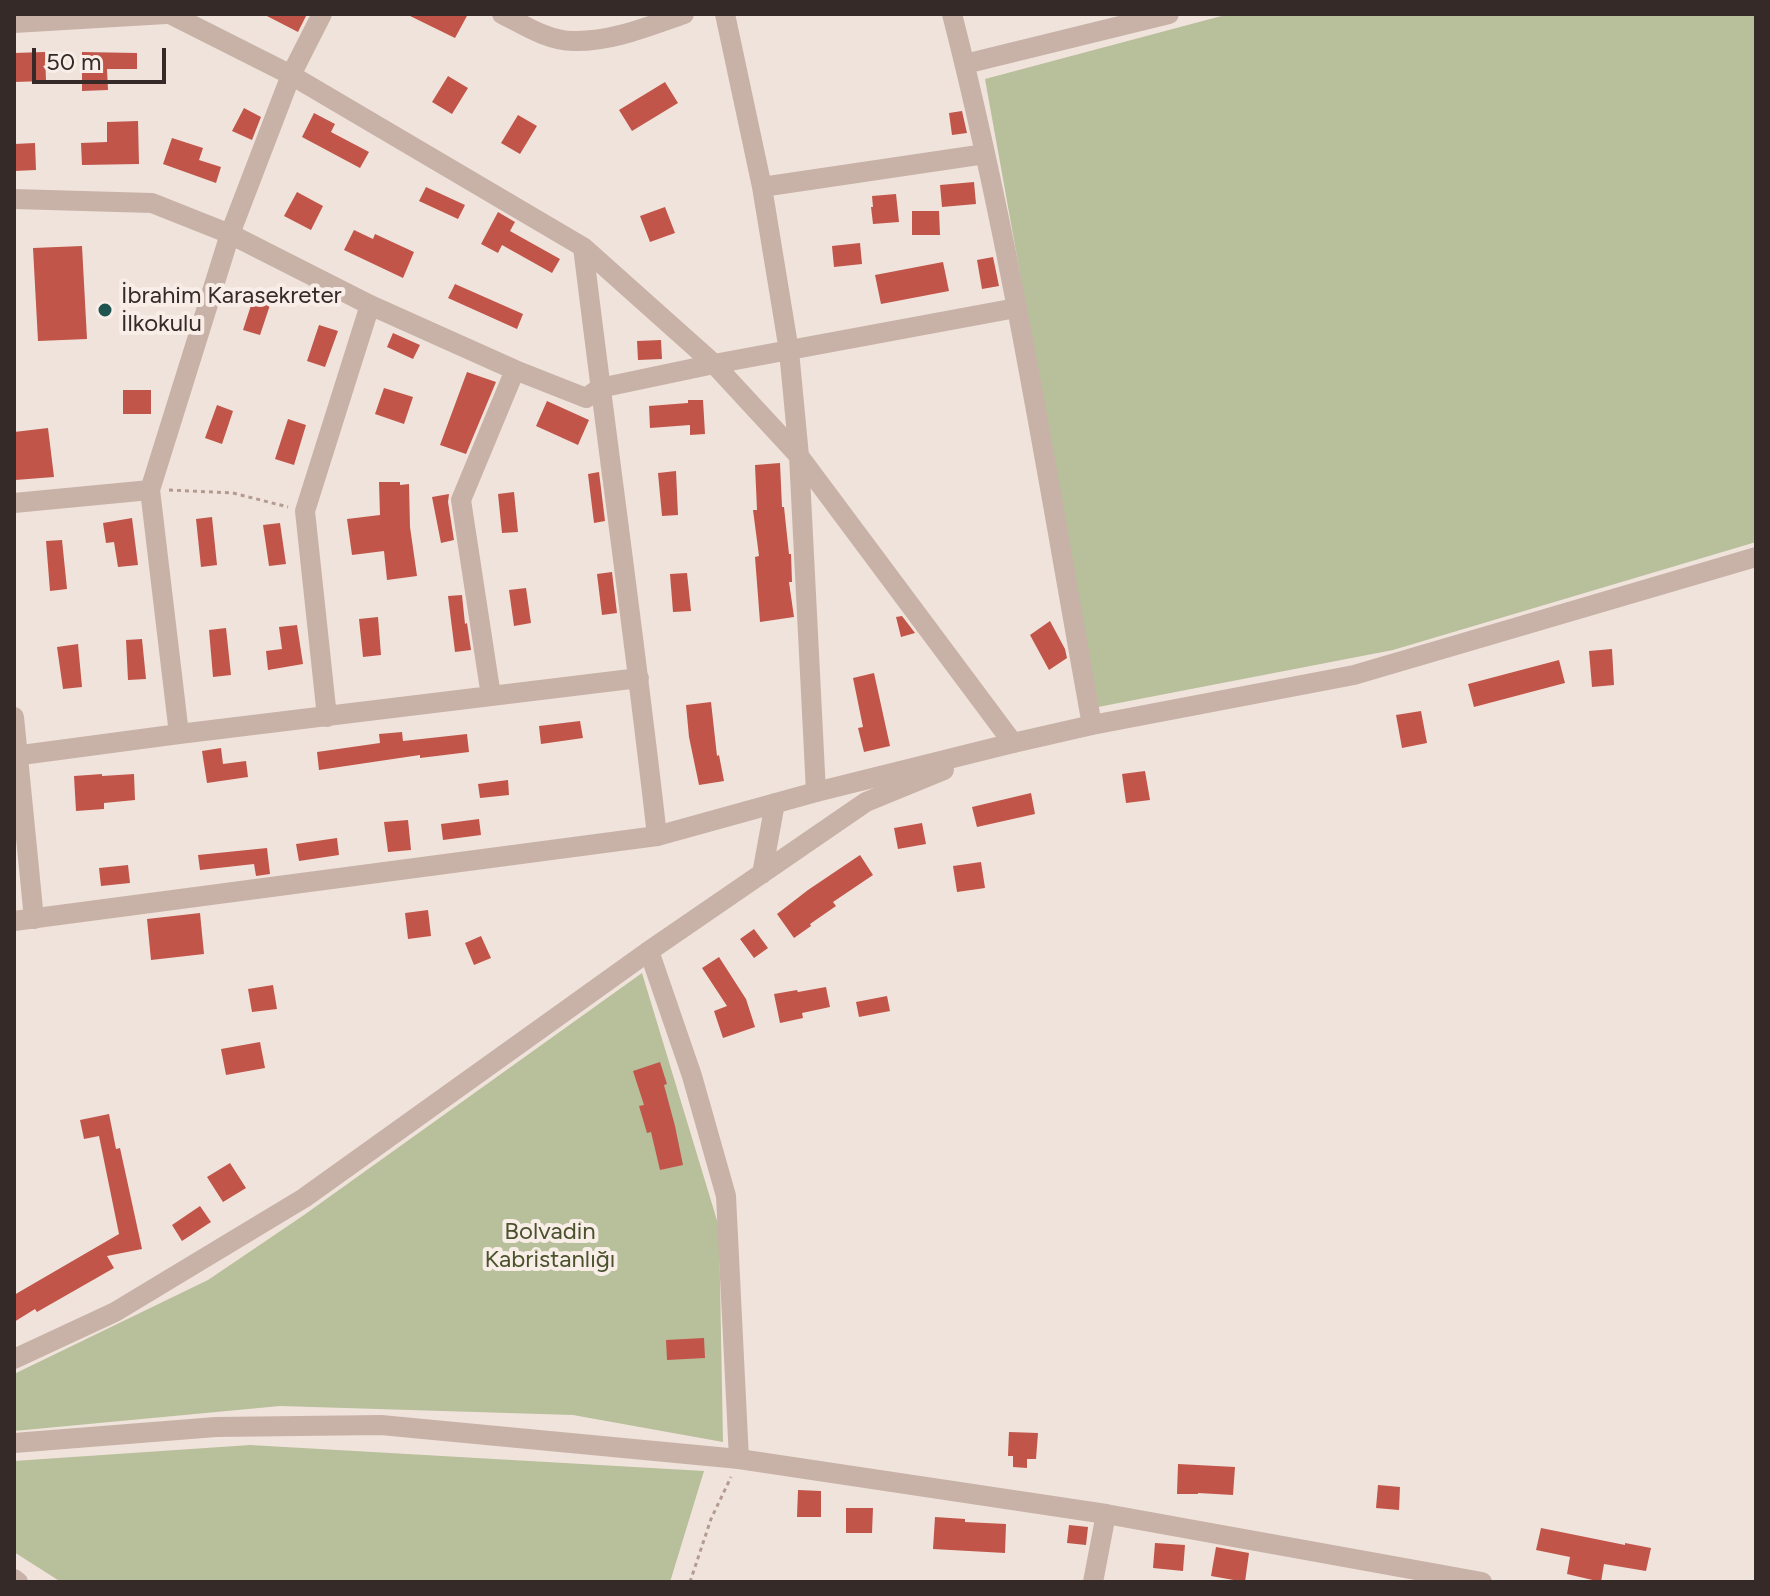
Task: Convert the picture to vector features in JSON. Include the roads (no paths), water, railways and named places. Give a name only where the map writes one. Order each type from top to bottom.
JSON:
[{"type":"street","points":[[14,23],[168,14],[291,75],[583,247],[714,364],[799,456],[1013,743]]},
{"type":"street","points":[[179,734],[150,490],[230,234],[291,75],[322,14]]},
{"type":"street","points":[[502,14],[537,33],[572,41],[617,36],[684,14]]},
{"type":"street","points":[[725,14],[762,187],[789,351],[799,456],[816,792]]},
{"type":"street","points":[[952,14],[985,154],[1016,308],[1092,725]]},
{"type":"street","points":[[965,64],[1169,14]]},
{"type":"street","points":[[762,187],[985,154]]},
{"type":"street","points":[[14,199],[152,203],[230,234],[370,305],[586,398],[600,388],[714,364],[1016,308]]},
{"type":"street","points":[[583,247],[657,836]]},
{"type":"street","points":[[327,717],[305,511],[370,305]]},
{"type":"street","points":[[491,696],[461,500],[515,370]]},
{"type":"street","points":[[14,503],[150,490]]},
{"type":"street","points":[[14,717],[24,920],[657,836],[1013,743],[1354,675],[1756,557]]},
{"type":"street","points":[[16,756],[639,678]]},
{"type":"street","points":[[14,1359],[115,1312],[304,1198],[649,951],[866,802],[1013,743]]},
{"type":"street","points":[[762,874],[775,803]]},
{"type":"street","points":[[649,951],[692,1076],[726,1196],[739,1459]]},
{"type":"street","points":[[14,1443],[216,1427],[381,1425],[739,1459],[1106,1514],[1482,1582]]},
{"type":"street","points":[[1093,1582],[1106,1514]]},
{"type":"place","name":"İbrahim Karasekreter İlkokulu","points":[[105,310]]},
{"type":"park label","name":"Bolvadin Kabristanlığı","points":[[550,1246]]}]
